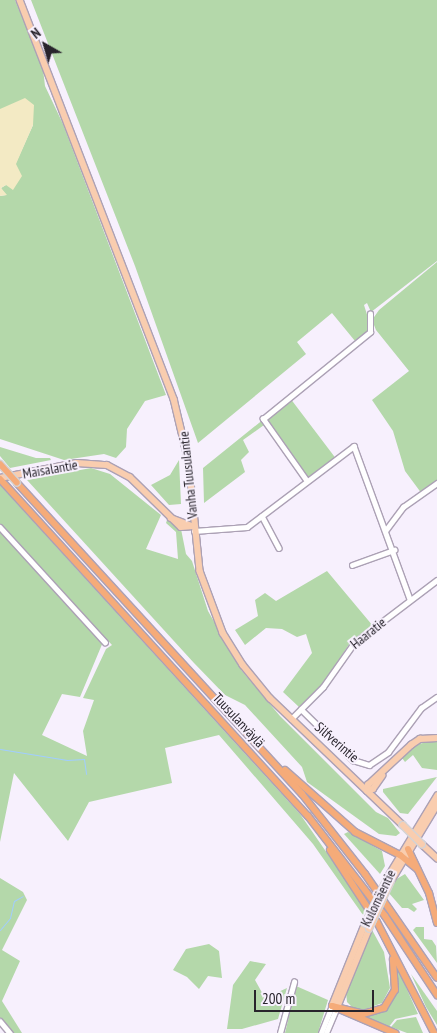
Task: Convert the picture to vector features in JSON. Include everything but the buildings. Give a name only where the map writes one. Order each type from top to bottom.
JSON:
[{"type":"highway","name":"Tuusulanväylä","points":[[0,464],[258,745],[350,854],[437,978]]},
{"type":"highway","name":"Tuusulanväylä","points":[[0,478],[308,816],[385,916],[437,995]]},
{"type":"highway","points":[[258,745],[337,818],[370,841],[401,856],[417,868]]},
{"type":"highway","points":[[308,816],[364,900],[434,1033]]},
{"type":"highway","points":[[408,849],[429,893],[437,923]]},
{"type":"highway","points":[[335,1007],[363,1014],[379,1010],[388,1004],[396,980],[387,942]]},
{"type":"highway","points":[[335,1007],[395,1033]]},
{"type":"main road","name":"Vanha Tuusulantie","points":[[20,0],[174,399],[189,462],[194,529],[200,571],[223,633],[249,673],[291,720],[437,858]]},
{"type":"main road","name":"Maisalantie","points":[[0,478],[77,463],[107,465],[130,478],[169,518],[183,527],[194,529]]},
{"type":"main road","points":[[367,791],[373,789],[384,772],[416,741],[437,738]]},
{"type":"main road","name":"Kulomäentie","points":[[335,1007],[367,926],[389,879],[437,796]]},
{"type":"main road","name":"Kulomäentie","points":[[401,856],[408,849],[437,805]]},
{"type":"street","points":[[306,480],[263,419],[370,332],[370,314]]},
{"type":"street","points":[[194,529],[240,528],[262,516],[306,480],[354,446],[385,532],[394,550],[410,598]]},
{"type":"street","points":[[385,532],[403,508],[437,483]]},
{"type":"street","points":[[262,516],[279,548]]},
{"type":"street","points":[[0,527],[105,642]]},
{"type":"street","points":[[352,565],[394,550]]},
{"type":"street","name":"Haaratie","points":[[291,720],[323,687],[354,643],[410,598],[437,580]]},
{"type":"street","name":"Silfverintie","points":[[301,709],[353,760],[369,765],[388,752],[421,708],[437,697]]},
{"type":"street","points":[[280,1033],[294,982]]},
{"type":"street","points":[[321,1033],[335,1007]]},
{"type":"street","points":[[326,1033],[335,1007]]},
{"type":"street","points":[[0,1021],[10,1033]]},
{"type":"green space","points":[[0,0],[15,0],[43,69],[45,86],[63,124],[166,395],[145,401],[127,429],[126,447],[116,458],[104,454],[64,460],[0,439],[0,196],[6,195],[1,188],[6,185],[33,125],[0,109]]},
{"type":"green space","points":[[31,0],[437,0],[437,261],[371,312],[367,303],[364,305],[370,324],[367,332],[355,341],[332,313],[297,342],[306,354],[198,443],[135,266]]},
{"type":"green space","points":[[437,262],[437,484],[422,494],[405,471],[393,431],[372,400],[409,371],[376,330],[372,320],[379,310]]},
{"type":"green space","points":[[290,398],[337,460],[306,483],[264,425],[243,440],[249,452],[241,460],[245,472],[204,503],[203,468]]},
{"type":"green space","points":[[0,447],[36,458],[50,458],[51,460],[10,468],[0,456]]},
{"type":"green space","points":[[179,460],[181,504],[169,505],[151,485],[170,475]]},
{"type":"green space","points":[[91,468],[110,474],[161,515],[146,549],[178,559],[176,532],[166,523],[167,520],[181,529],[186,554],[192,561],[208,611],[242,671],[280,716],[376,812],[388,818],[400,833],[396,836],[379,834],[307,782],[302,767],[245,705],[225,695],[27,480]]},
{"type":"green space","points":[[0,485],[300,814],[365,908],[363,915],[313,844],[219,735],[165,748],[172,783],[89,802],[68,841],[14,773],[0,842],[0,529],[103,642],[80,697],[62,694],[42,735],[87,756],[83,731],[94,700],[83,698],[106,649],[112,645],[0,525]]},
{"type":"green space","points":[[327,571],[373,626],[350,643],[322,685],[299,707],[283,692],[312,653],[306,634],[297,637],[282,629],[266,628],[245,645],[235,630],[258,616],[255,600],[265,593],[276,601]]},
{"type":"green space","points":[[437,740],[437,770],[422,768],[413,755],[405,762],[402,758],[416,745]]},
{"type":"green space","points":[[437,777],[408,814],[400,813],[383,792],[383,789]]},
{"type":"green space","points":[[348,832],[382,851],[385,866],[380,874],[344,834]]},
{"type":"green space","points":[[405,874],[424,900],[412,904],[417,909],[414,912],[408,908],[402,908],[388,892],[395,880]]},
{"type":"green space","points":[[0,878],[23,892],[27,900],[2,950],[20,961],[2,1001],[22,1033],[12,1033],[0,1019]]},
{"type":"green space","points":[[416,927],[424,927],[424,939],[432,940],[436,946],[437,963],[413,930]]},
{"type":"green space","points":[[371,928],[384,952],[390,988],[382,1003],[363,1010],[353,1008],[347,1002],[346,992]]},
{"type":"green space","points":[[209,944],[219,951],[222,978],[208,976],[199,989],[187,977],[173,970],[186,949]]},
{"type":"green space","points":[[250,961],[266,964],[255,980],[265,998],[287,988],[278,1019],[242,1029],[227,1029],[233,985]]},
{"type":"green space","points":[[396,965],[418,1014],[395,1019],[388,1028],[361,1016],[382,1011],[394,998]]},
{"type":"green space","points":[[411,974],[437,1011],[437,1025],[426,1007]]},
{"type":"green space","points":[[296,986],[328,1000],[318,1033],[285,1033]]},
{"type":"green space","points":[[416,1017],[423,1033],[407,1033],[391,1027],[397,1020]]},
{"type":"sand","points":[[25,98],[34,105],[33,125],[16,164],[22,176],[13,190],[6,185],[1,188],[7,195],[0,196],[0,109]]},
{"type":"waterway","points":[[0,749],[67,760],[84,759],[86,774]]},
{"type":"waterway","points":[[0,930],[10,918],[14,901],[23,896]]}]
